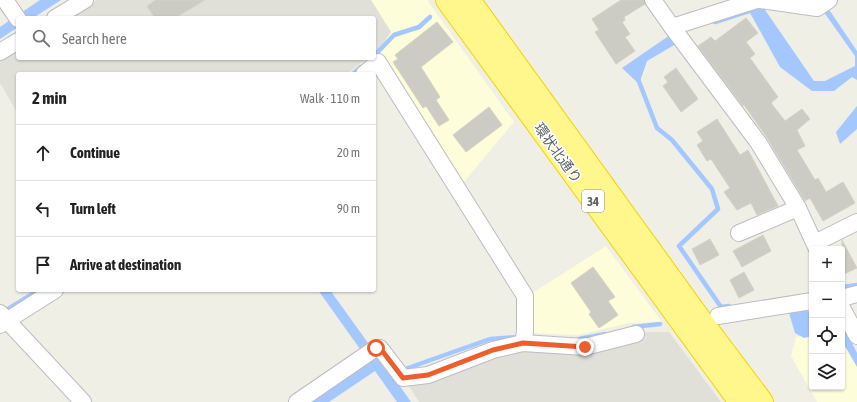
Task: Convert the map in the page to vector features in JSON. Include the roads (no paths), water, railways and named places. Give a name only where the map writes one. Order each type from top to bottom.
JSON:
[{"type":"highway","name":"環状北通り","points":[[447,0],[740,402]]},
{"type":"highway","name":"環状北通り","points":[[469,0],[707,329],[762,402]]},
{"type":"street","points":[[58,16],[84,0]]},
{"type":"street","points":[[654,0],[672,28],[758,142],[798,208],[816,246],[857,222]]},
{"type":"street","points":[[672,28],[759,0],[817,8],[829,0]]},
{"type":"street","points":[[0,52],[16,42]]},
{"type":"street","points":[[366,72],[378,62],[526,296],[524,338]]},
{"type":"street","points":[[739,233],[798,208]]},
{"type":"street","points":[[51,292],[2,319],[83,402]]},
{"type":"street","points":[[845,297],[857,294]]},
{"type":"street","points":[[718,316],[809,301]]},
{"type":"street","points":[[845,314],[857,336]]},
{"type":"street","points":[[297,402],[376,348],[380,348],[400,373],[428,375],[524,338],[585,347],[636,334]]},
{"type":"water","points":[[40,0],[61,0],[36,16],[16,16]]},
{"type":"water","points":[[763,7],[814,81],[825,81],[855,66],[855,56],[823,11],[828,8],[857,51],[857,80],[852,77],[834,91],[812,91],[780,67],[749,11]]},
{"type":"water","points":[[16,16],[16,28],[0,39],[0,27]]},
{"type":"water","points":[[670,35],[676,44],[647,61],[639,84],[622,68]]},
{"type":"water","points":[[857,106],[857,129],[840,144],[836,132]]},
{"type":"water","points":[[319,292],[331,292],[368,343],[360,349]]},
{"type":"water","points":[[800,310],[809,312],[809,337],[804,338],[795,333],[789,313]]},
{"type":"water","points":[[845,329],[857,353],[857,367],[845,346]]},
{"type":"water","points":[[375,358],[381,359],[411,402],[397,402],[375,371],[329,402],[311,402]]},
{"type":"waterway","points":[[715,22],[749,11]]},
{"type":"waterway","points":[[376,54],[394,35],[419,27],[430,17]]},
{"type":"waterway","points":[[355,72],[361,67]]},
{"type":"waterway","points":[[638,79],[657,128],[672,140],[712,189],[718,209],[679,246],[721,307],[729,306]]},
{"type":"waterway","points":[[845,287],[857,285]]},
{"type":"waterway","points":[[8,309],[36,292]]},
{"type":"waterway","points":[[633,327],[660,324]]},
{"type":"waterway","points":[[579,339],[605,334]]},
{"type":"waterway","points":[[401,372],[408,368],[490,339],[517,337]]}]
